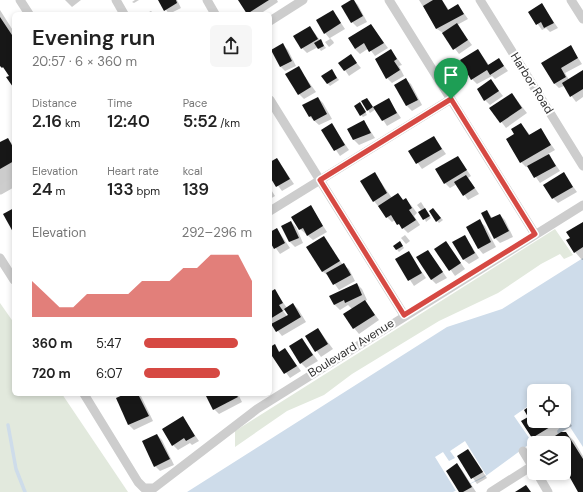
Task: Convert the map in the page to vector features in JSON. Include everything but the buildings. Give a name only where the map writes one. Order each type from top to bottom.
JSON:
[{"type":"street","points":[[20,0],[28,12]]},
{"type":"street","points":[[116,0],[123,12]]},
{"type":"street","points":[[206,0],[214,12]]},
{"type":"street","points":[[389,0],[535,234]]},
{"type":"street","name":"Harbor Road","points":[[480,0],[583,166]]},
{"type":"street","points":[[571,0],[583,19]]},
{"type":"street","points":[[272,20],[300,1]]},
{"type":"street","points":[[272,210],[451,99]]},
{"type":"street","points":[[272,103],[404,315]]},
{"type":"street","points":[[0,190],[12,183]]},
{"type":"street","name":"Boulevard Avenue","points":[[272,395],[583,205]]},
{"type":"street","points":[[0,258],[12,277]]},
{"type":"street","name":"Boulevard Avenue","points":[[85,396],[138,482],[148,489],[154,488],[161,484],[269,397]]},
{"type":"street","points":[[523,451],[527,458]]},
{"type":"street","points":[[491,492],[527,473]]},
{"type":"street","points":[[541,480],[548,492]]},
{"type":"shaded area","points":[[555,229],[573,255],[564,259],[560,254],[541,264],[498,293],[439,321],[352,374],[324,395],[287,411],[235,447],[235,431]]},
{"type":"shaded area","points":[[0,303],[12,320],[12,396],[63,396],[128,492],[0,492]]},
{"type":"water","points":[[583,258],[583,447],[571,428],[571,384],[527,384],[527,407],[514,416],[528,436],[527,446],[483,478],[453,492],[187,492],[447,327],[502,309]]},
{"type":"water","points":[[559,428],[568,428],[558,434],[557,431]]},
{"type":"pier","points":[[465,441],[486,475],[456,491],[435,457],[443,452],[449,461],[455,458],[450,451]]},
{"type":"waterway","points":[[8,425],[16,469],[25,492]]},
{"type":"route","points":[[451,99],[535,234],[404,315],[320,180],[451,99]]}]
